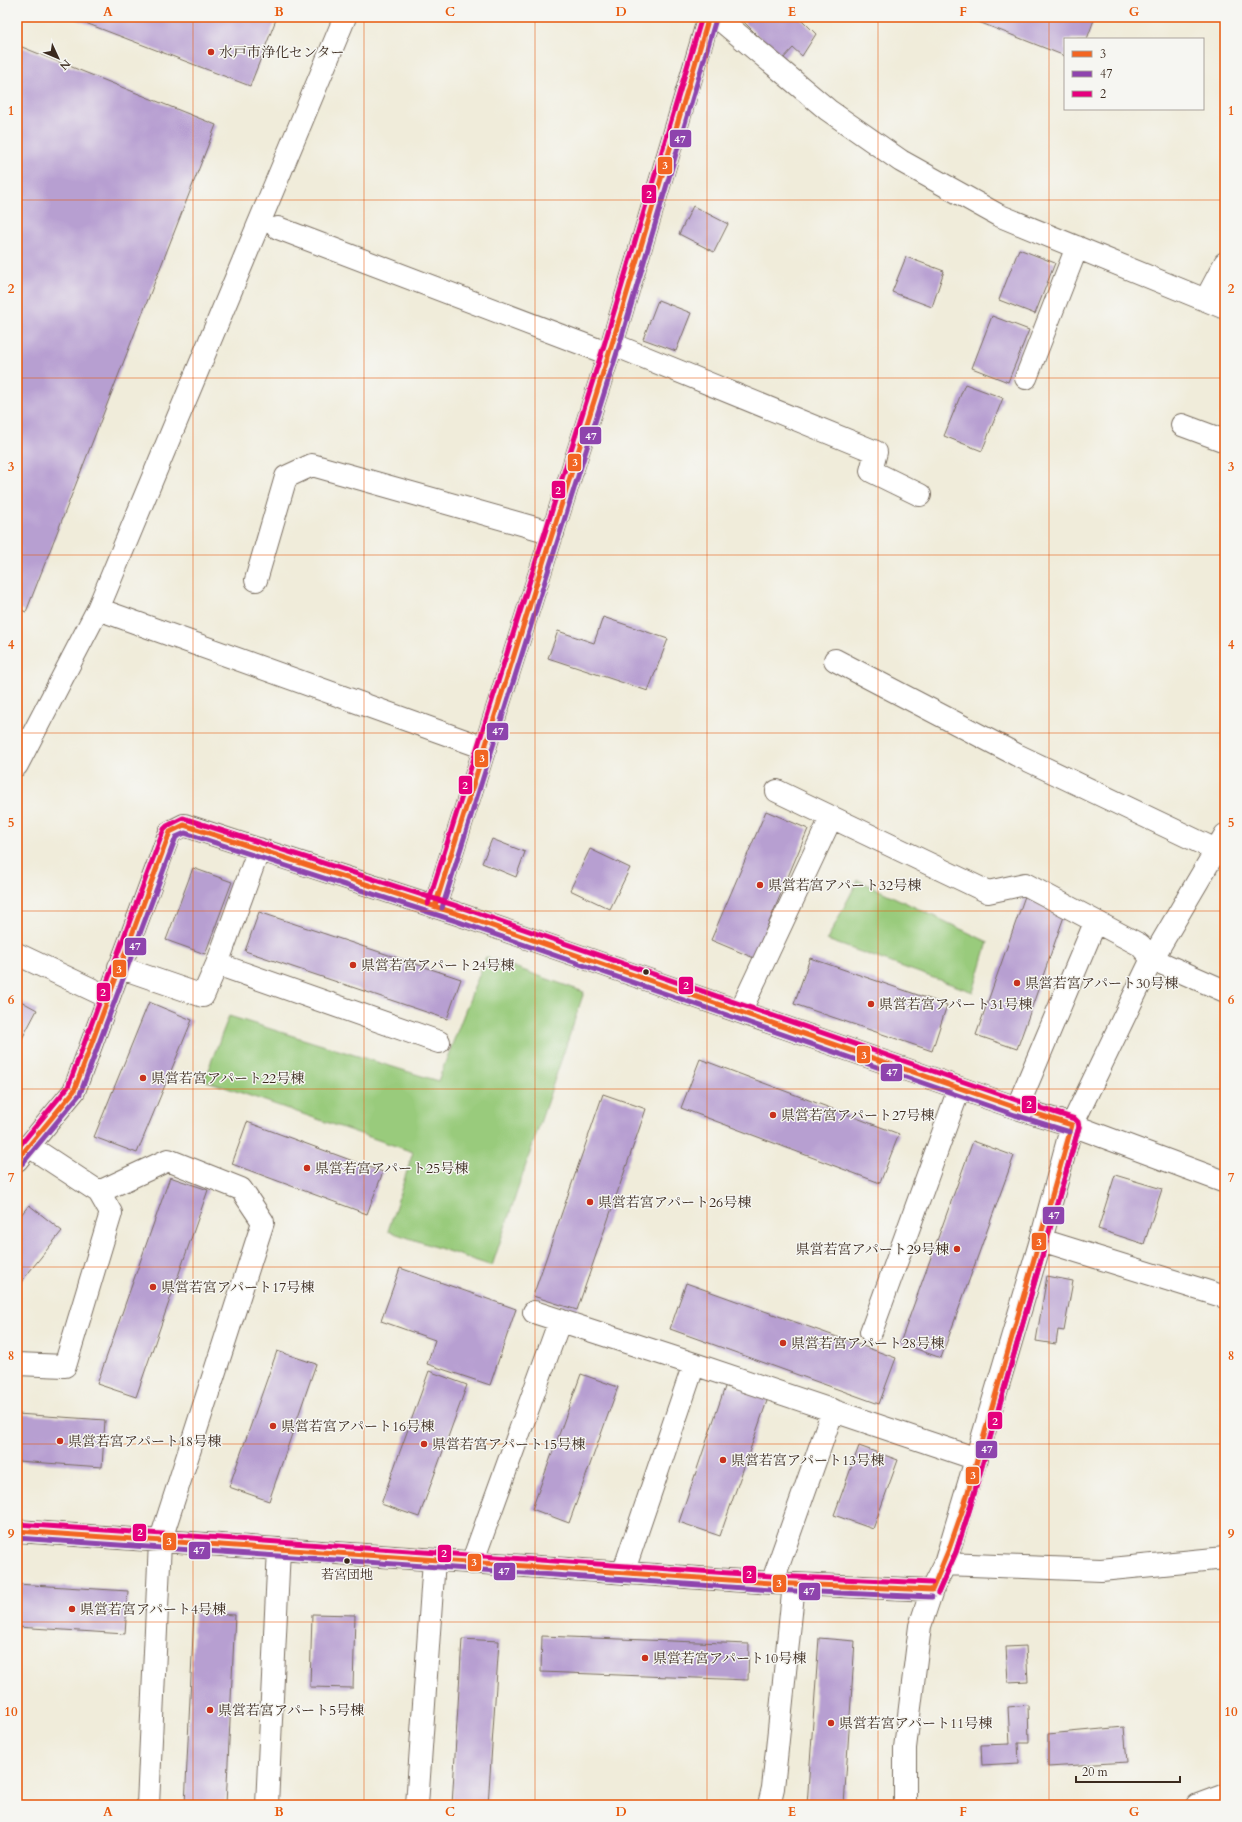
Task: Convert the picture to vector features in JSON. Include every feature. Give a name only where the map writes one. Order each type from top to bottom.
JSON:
[{"type":"street","points":[[17,765],[98,609],[345,17]]},
{"type":"street","points":[[435,906],[611,349],[709,17]]},
{"type":"street","points":[[716,17],[828,110],[901,161],[998,215],[1215,303],[1225,263]]},
{"type":"street","points":[[278,228],[611,349],[876,452],[871,471],[920,495]]},
{"type":"street","points":[[1026,378],[1077,247]]},
{"type":"street","points":[[1182,425],[1225,441]]},
{"type":"street","points":[[256,580],[286,477],[312,465],[553,533]]},
{"type":"street","points":[[98,609],[485,748]]},
{"type":"street","points":[[835,660],[1017,755],[1221,842],[1152,960],[1072,1125],[1041,1240],[945,1564],[932,1590],[920,1626],[905,1748],[905,1805]]},
{"type":"street","points":[[776,791],[988,892],[1025,884],[1140,945],[1152,960],[1225,991]]},
{"type":"street","points":[[740,1012],[831,818]]},
{"type":"street","points":[[17,1364],[65,1366],[111,1213],[99,1192],[23,1153],[74,1091],[170,832],[184,825],[435,906],[1017,1108],[1072,1125],[1225,1182]]},
{"type":"street","points":[[119,967],[203,996],[217,964],[259,849]]},
{"type":"street","points":[[1017,1108],[1096,923]]},
{"type":"street","points":[[17,954],[108,997]]},
{"type":"street","points":[[217,964],[438,1042]]},
{"type":"street","points":[[871,1332],[959,1088]]},
{"type":"street","points":[[99,1192],[168,1160],[241,1189],[262,1222],[160,1542],[148,1805]]},
{"type":"street","points":[[1041,1240],[1225,1297]]},
{"type":"street","points":[[534,1312],[833,1410],[976,1459]]},
{"type":"street","points":[[472,1562],[560,1320]]},
{"type":"street","points":[[623,1573],[694,1364]]},
{"type":"street","points":[[772,1583],[833,1410]]},
{"type":"street","points":[[17,1531],[772,1583],[932,1590]]},
{"type":"street","points":[[267,1805],[279,1549]]},
{"type":"street","points":[[945,1564],[1101,1570],[1225,1558]]},
{"type":"street","points":[[416,1805],[434,1560]]},
{"type":"street","points":[[769,1805],[773,1788],[794,1584]]},
{"type":"street","points":[[1198,1805],[1225,1795]]},
{"type":"green space","points":[[858,880],[988,942],[973,992],[827,940]]},
{"type":"green space","points":[[486,957],[584,992],[492,1266],[388,1231],[413,1152],[204,1080],[229,1016],[438,1081]]},
{"type":"building","name":"水戸市浄化センター","points":[[70,17],[277,17],[250,86]]},
{"type":"building","points":[[739,17],[799,17],[816,34],[802,56],[793,48],[782,60]]},
{"type":"building","points":[[966,17],[1095,17],[1087,38],[1064,38],[1064,56]]},
{"type":"building","points":[[17,45],[216,125],[26,612],[17,608]]},
{"type":"building","points":[[693,206],[728,224],[714,252],[679,234]]},
{"type":"building","points":[[1019,249],[1055,263],[1035,314],[999,300]]},
{"type":"building","points":[[906,257],[944,271],[932,307],[892,292]]},
{"type":"building","points":[[658,300],[691,313],[676,351],[643,339]]},
{"type":"building","points":[[992,316],[1029,330],[1008,382],[972,368]]},
{"type":"building","points":[[965,384],[1003,398],[982,451],[944,436]]},
{"type":"building","points":[[603,617],[668,639],[648,691],[548,658],[558,631],[594,643]]},
{"type":"building","name":"県営若宮アパート32号棟","points":[[766,811],[808,829],[754,958],[711,940]]},
{"type":"building","points":[[492,839],[525,852],[516,877],[482,863]]},
{"type":"building","points":[[590,849],[630,868],[610,909],[570,890]]},
{"type":"building","points":[[193,868],[232,882],[205,954],[166,940]]},
{"type":"building","name":"県営若宮アパート30号棟","points":[[1025,896],[1066,911],[1017,1049],[976,1035]]},
{"type":"building","name":"県営若宮アパート24号棟","points":[[259,912],[461,979],[447,1019],[245,951]]},
{"type":"building","name":"県営若宮アパート31号棟","points":[[810,958],[947,1005],[932,1051],[794,1004]]},
{"type":"building","points":[[17,999],[37,1010],[17,1048]]},
{"type":"building","name":"県営若宮アパート22号棟","points":[[149,1002],[192,1020],[137,1153],[94,1137]]},
{"type":"building","name":"県営若宮アパート27号棟","points":[[700,1059],[899,1134],[880,1183],[681,1108]]},
{"type":"building","name":"県営若宮アパート26号棟","points":[[603,1094],[646,1109],[577,1310],[533,1296]]},
{"type":"building","name":"県営若宮アパート25号棟","points":[[247,1122],[383,1172],[367,1214],[232,1164]]},
{"type":"building","name":"県営若宮アパート29号棟","points":[[973,1141],[1014,1156],[941,1358],[900,1343]]},
{"type":"building","points":[[1115,1175],[1162,1189],[1144,1244],[1098,1229]]},
{"type":"building","name":"県営若宮アパート17号棟","points":[[170,1177],[208,1190],[136,1397],[97,1384]]},
{"type":"building","points":[[29,1205],[62,1231],[17,1287],[17,1220]]},
{"type":"building","points":[[400,1268],[516,1309],[490,1385],[427,1364],[435,1340],[381,1321]]},
{"type":"building","points":[[1047,1276],[1073,1281],[1064,1331],[1058,1330],[1056,1344],[1036,1341]]},
{"type":"building","name":"県営若宮アパート28号棟","points":[[686,1283],[896,1358],[879,1404],[670,1329]]},
{"type":"building","name":"県営若宮アパート16号棟","points":[[277,1351],[316,1364],[269,1501],[229,1487]]},
{"type":"building","name":"県営若宮アパート15号棟","points":[[429,1371],[467,1385],[419,1517],[381,1504]]},
{"type":"building","points":[[581,1374],[618,1387],[569,1523],[532,1509]]},
{"type":"building","name":"県営若宮アパート13号棟","points":[[726,1384],[768,1398],[720,1536],[679,1522]]},
{"type":"building","name":"県営若宮アパート18号棟","points":[[17,1414],[105,1420],[102,1467],[17,1461]]},
{"type":"building","points":[[859,1446],[898,1460],[873,1529],[834,1515]]},
{"type":"building","name":"県営若宮アパート4号棟","points":[[17,1584],[128,1591],[125,1634],[17,1627]]},
{"type":"building","name":"県営若宮アパート5号棟","points":[[194,1613],[235,1615],[226,1805],[185,1805]]},
{"type":"building","points":[[312,1614],[355,1615],[353,1688],[310,1687]]},
{"type":"building","name":"県営若宮アパート10号棟","points":[[542,1636],[749,1644],[748,1680],[541,1672]]},
{"type":"building","name":"県営若宮アパート11号棟","points":[[819,1638],[855,1641],[844,1805],[807,1805]]},
{"type":"building","points":[[462,1639],[499,1641],[488,1805],[452,1805]]},
{"type":"building","points":[[1026,1646],[1028,1681],[1008,1682],[1006,1647]]},
{"type":"building","points":[[1028,1705],[1029,1743],[1018,1743],[1019,1763],[982,1765],[981,1745],[1010,1744],[1008,1707]]},
{"type":"building","points":[[1124,1727],[1127,1762],[1048,1767],[1048,1734]]},
{"type":"transit line","name":"2","points":[[428,904],[605,342],[702,17]]},
{"type":"transit line","name":"3","points":[[435,906],[612,344],[709,17]]},
{"type":"transit line","name":"47","points":[[442,908],[619,346],[716,19]]},
{"type":"transit line","name":"2","points":[[17,1149],[68,1087],[164,829],[183,818],[460,907],[1019,1101],[1075,1119],[1078,1122],[1079,1127],[970,1508],[956,1552],[938,1593]]},
{"type":"transit line","name":"3","points":[[17,1160],[74,1091],[170,832],[184,825],[458,914],[1017,1108],[1072,1125]]},
{"type":"transit line","name":"47","points":[[22,1164],[80,1094],[176,837],[185,833],[456,921],[1015,1115],[1070,1132]]},
{"type":"transit line","name":"3","points":[[932,1590],[949,1549],[964,1506],[1072,1125]]},
{"type":"transit line","name":"47","points":[[938,1593],[956,1552],[970,1508],[1079,1127]]},
{"type":"transit line","name":"2","points":[[17,1524],[772,1576],[932,1583]]},
{"type":"transit line","name":"3","points":[[17,1531],[772,1583],[932,1590]]},
{"type":"transit line","name":"47","points":[[17,1538],[772,1590],[932,1597]]},
{"type":"place","name":"水戸市浄化センター","points":[[211,52]]},
{"type":"place","name":"県営若宮アパート32号棟","points":[[760,885]]},
{"type":"place","name":"県営若宮アパート24号棟","points":[[353,965]]},
{"type":"place","name":"県営若宮アパート30号棟","points":[[1017,983]]},
{"type":"place","name":"県営若宮アパート31号棟","points":[[871,1004]]},
{"type":"place","name":"県営若宮アパート22号棟","points":[[143,1078]]},
{"type":"place","name":"県営若宮アパート27号棟","points":[[773,1115]]},
{"type":"place","name":"県営若宮アパート25号棟","points":[[307,1168]]},
{"type":"place","name":"県営若宮アパート26号棟","points":[[590,1202]]},
{"type":"place","name":"県営若宮アパート29号棟","points":[[957,1249]]},
{"type":"place","name":"県営若宮アパート17号棟","points":[[153,1287]]},
{"type":"place","name":"県営若宮アパート28号棟","points":[[783,1343]]},
{"type":"place","name":"県営若宮アパート16号棟","points":[[273,1426]]},
{"type":"place","name":"県営若宮アパート18号棟","points":[[60,1441]]},
{"type":"place","name":"県営若宮アパート15号棟","points":[[424,1444]]},
{"type":"place","name":"県営若宮アパート13号棟","points":[[723,1460]]},
{"type":"place","name":"若宮団地","points":[[347,1561]]},
{"type":"place","name":"県営若宮アパート4号棟","points":[[72,1609]]},
{"type":"place","name":"県営若宮アパート10号棟","points":[[645,1658]]},
{"type":"place","name":"県営若宮アパート5号棟","points":[[210,1710]]},
{"type":"place","name":"県営若宮アパート11号棟","points":[[831,1723]]}]
